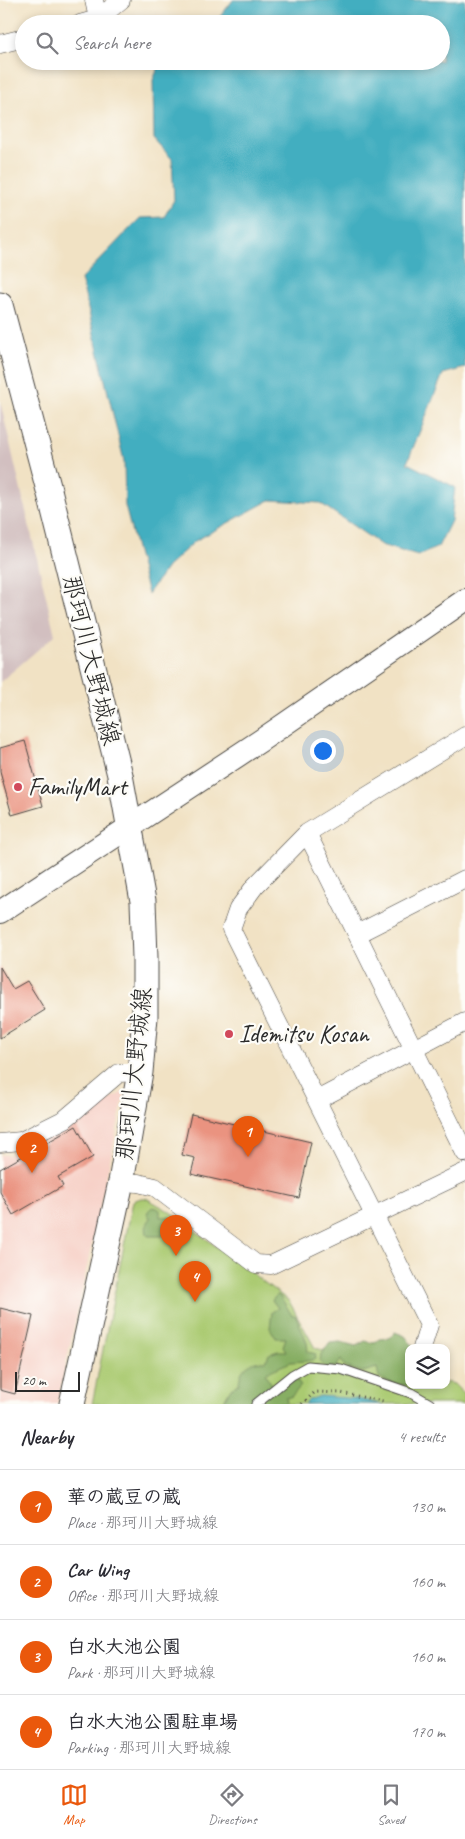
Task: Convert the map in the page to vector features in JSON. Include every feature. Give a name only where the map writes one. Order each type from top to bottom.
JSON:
[{"type":"main road","name":"那珂川大野城線","points":[[0,305],[50,494],[120,775],[128,828],[143,901],[145,1017],[140,1072],[121,1182],[72,1404]]},
{"type":"street","points":[[94,0],[97,15]]},
{"type":"street","points":[[103,15],[121,0]]},
{"type":"street","points":[[0,44],[15,40]]},
{"type":"street","points":[[0,912],[252,746],[465,600]]},
{"type":"street","points":[[423,1344],[429,1325],[231,929],[238,909],[255,886],[307,834],[465,736]]},
{"type":"street","points":[[307,834],[465,1153]]},
{"type":"street","points":[[357,934],[465,879]]},
{"type":"street","points":[[317,1100],[465,1022]]},
{"type":"street","points":[[0,1143],[21,1141],[65,1118],[119,1073],[140,1072]]},
{"type":"street","points":[[121,1182],[155,1187],[256,1264],[271,1265],[465,1172]]},
{"type":"lane","points":[[256,1404],[292,1375],[308,1366],[341,1369],[411,1393],[430,1404]]},
{"type":"path","points":[[302,1404],[315,1392],[341,1393],[388,1402]]},
{"type":"shaded area","points":[[0,401],[55,635],[0,682]]},
{"type":"shaded area","points":[[125,1091],[57,1404],[0,1404],[0,1155],[9,1155]]},
{"type":"green space","points":[[146,1198],[169,1211],[289,1301],[315,1348],[405,1371],[405,1389],[450,1389],[450,1383],[454,1384],[465,1395],[465,1404],[92,1404],[133,1201]]},
{"type":"green space","points":[[152,1207],[160,1210],[160,1217],[173,1218],[180,1222],[186,1229],[185,1238],[173,1239],[168,1232],[162,1236],[148,1236],[146,1227],[151,1218],[147,1215]]},
{"type":"green space","points":[[277,1295],[280,1296],[291,1314],[296,1316],[307,1343],[308,1352],[316,1354],[315,1359],[291,1362],[265,1374],[273,1386],[285,1379],[298,1381],[301,1386],[291,1397],[286,1398],[286,1404],[222,1404],[231,1388],[239,1384],[241,1373],[246,1366],[255,1362],[266,1361],[269,1354],[286,1351],[283,1346],[286,1338],[276,1338],[270,1328],[272,1312],[278,1308],[272,1300]]},
{"type":"green space","points":[[395,1332],[405,1336],[412,1344],[405,1344],[405,1385],[393,1383],[379,1377],[377,1368],[363,1372],[345,1367],[341,1360],[336,1367],[326,1367],[320,1362],[321,1354],[330,1343],[340,1342],[356,1346],[365,1341],[375,1343],[380,1339],[390,1338]]},
{"type":"water","points":[[233,0],[465,0],[465,368],[443,374],[407,463],[455,487],[451,521],[438,547],[418,556],[381,545],[320,503],[270,500],[195,541],[167,567],[148,594],[125,506],[124,461],[81,279],[140,218],[164,217],[174,200],[172,159],[154,139],[153,80],[157,70],[450,70],[450,15],[221,15]]},
{"type":"water","points":[[320,1396],[357,1399],[382,1404],[305,1404],[309,1400]]},
{"type":"building","points":[[25,741],[43,806],[12,815],[0,772],[0,748]]},
{"type":"building","points":[[0,967],[13,989],[27,981],[45,1010],[0,1038]]},
{"type":"building","points":[[191,1114],[311,1142],[299,1198],[191,1174],[195,1158],[182,1155]]},
{"type":"building","points":[[76,1126],[93,1157],[58,1177],[63,1186],[13,1215],[0,1192],[0,1169]]},
{"type":"building","points":[[0,1308],[33,1316],[15,1394],[0,1390]]},
{"type":"place","name":"FamilyMart","points":[[18,787]]},
{"type":"place","name":"Idemitsu Kosan","points":[[229,1034]]},
{"type":"place","name":"華の蔵豆の蔵","points":[[248,1157]]},
{"type":"place","name":"Car Wing","points":[[32,1173]]},
{"type":"place","name":"白水大池公園","points":[[176,1256]]},
{"type":"place","name":"白水大池公園駐車場","points":[[195,1302]]}]
